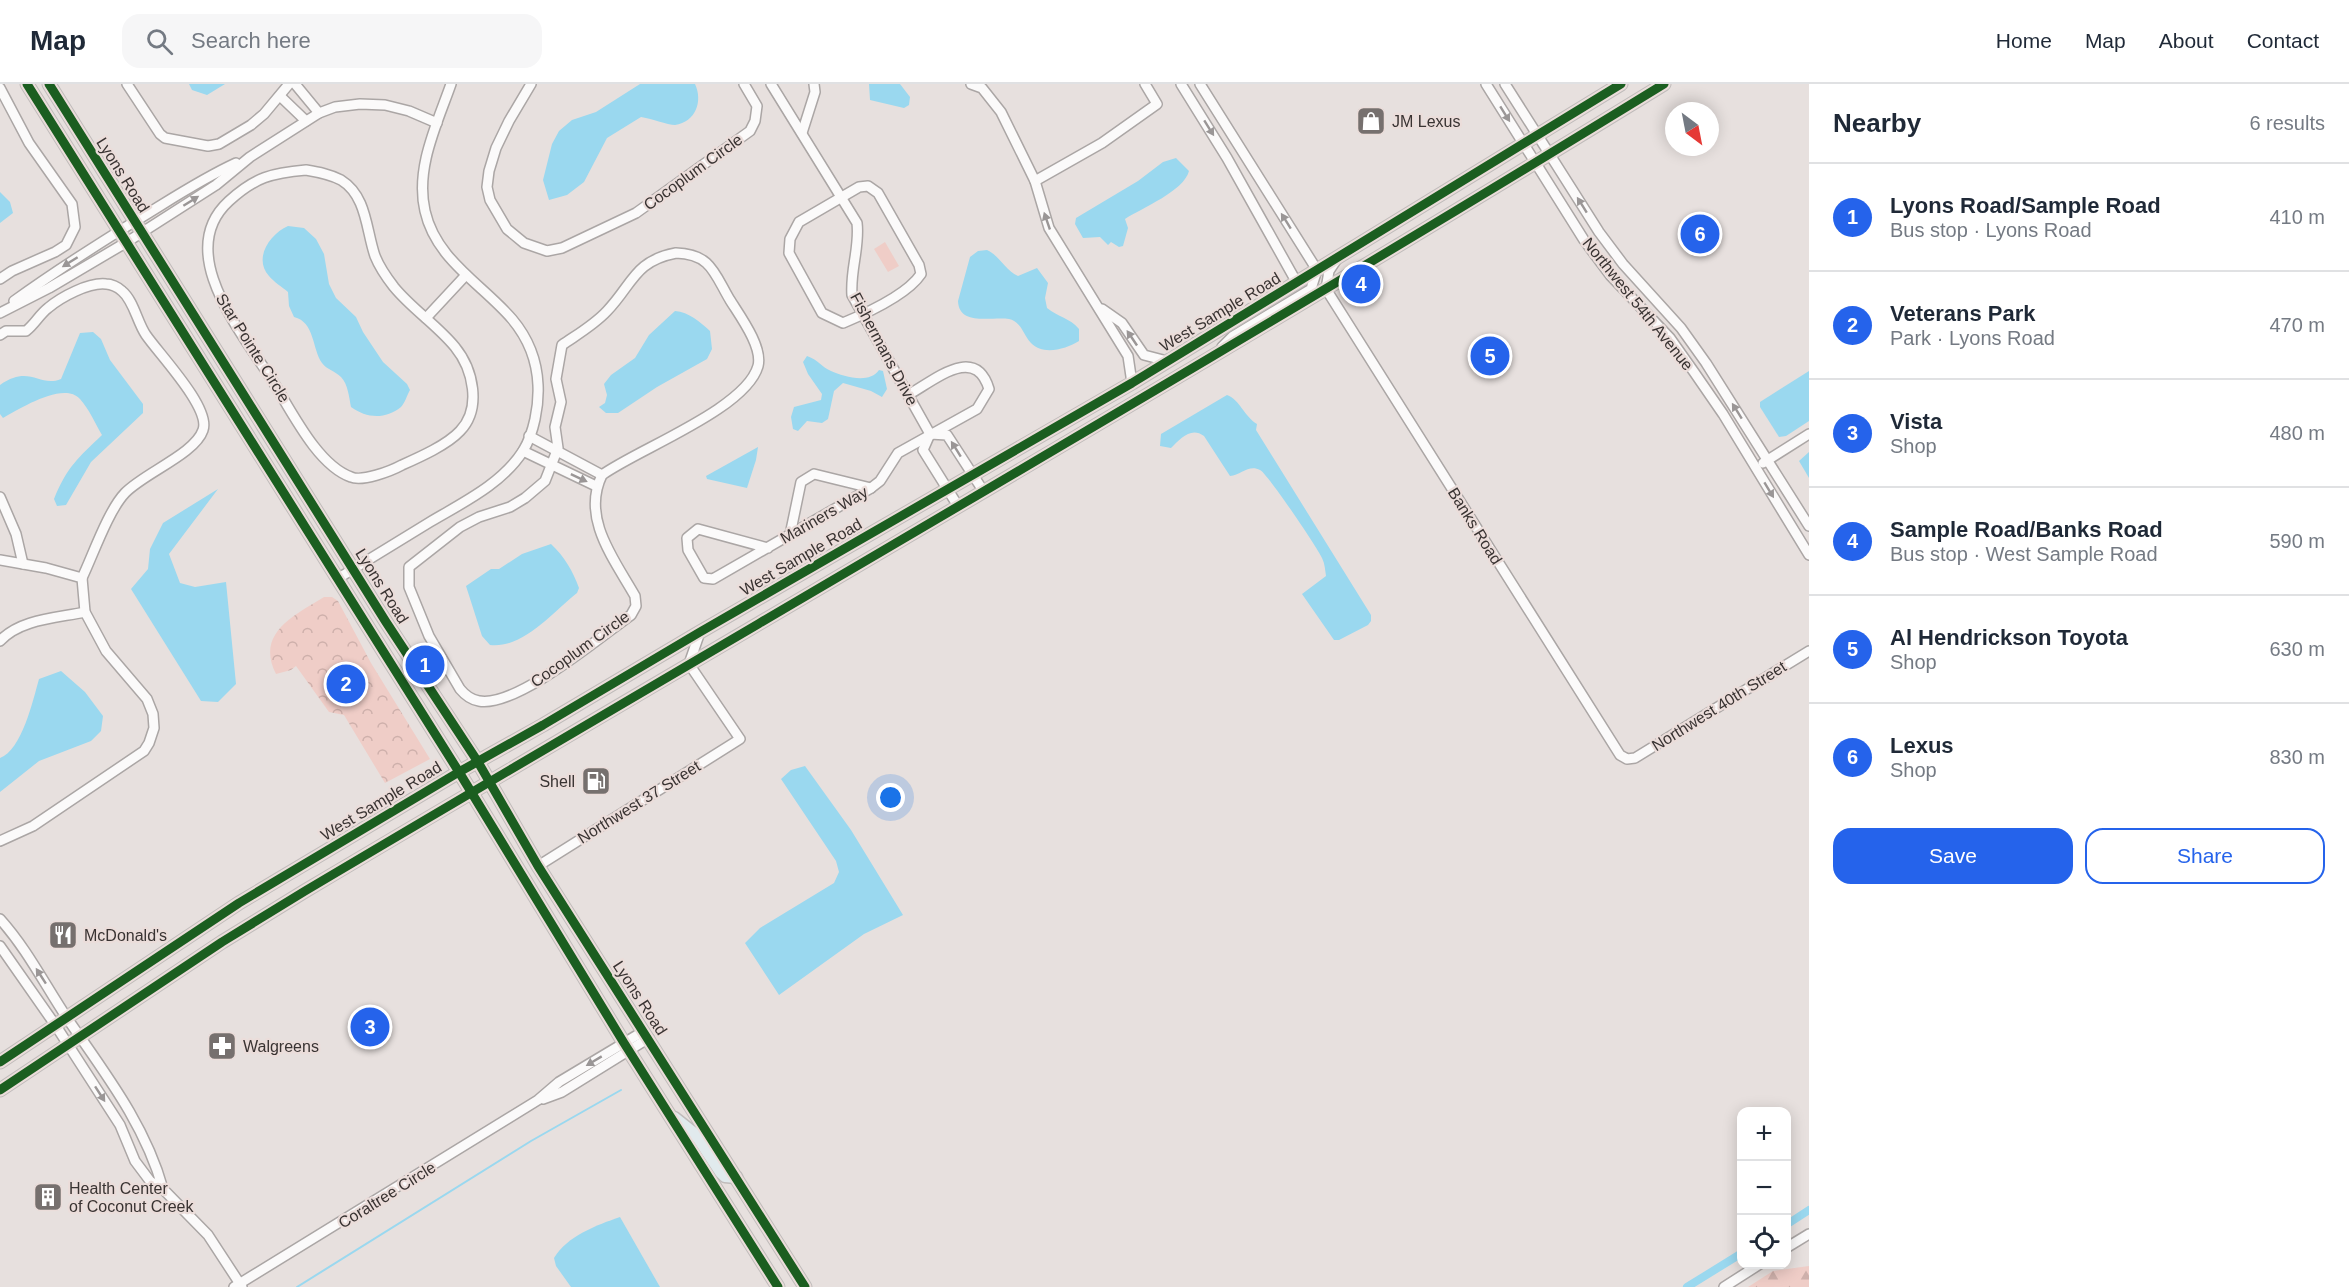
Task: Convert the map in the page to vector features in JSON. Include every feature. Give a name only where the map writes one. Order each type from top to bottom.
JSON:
[{"type":"main road","name":"Lyons Road","points":[[27,84],[459,772],[666,1112],[778,1287]]},
{"type":"main road","name":"Lyons Road","points":[[49,84],[353,569],[478,762],[538,866],[805,1287]]},
{"type":"main road","name":"West Sample Road","points":[[0,1062],[239,903],[459,772],[1132,383],[1621,84]]},
{"type":"main road","points":[[0,1090],[222,942],[1212,357],[1664,84]]},
{"type":"main road","points":[[666,1112],[698,1137],[720,1172],[731,1178],[736,1177]]},
{"type":"street","points":[[127,84],[165,138],[208,146],[219,144],[251,125],[264,114],[289,84]]},
{"type":"street","points":[[295,84],[319,113]]},
{"type":"street","points":[[337,579],[497,479],[523,451],[539,397],[532,354],[523,333],[511,318],[443,251],[432,232],[425,212],[422,189],[423,170],[451,84]]},
{"type":"street","name":"Cocoplum Circle","points":[[531,84],[496,148],[487,187],[490,200],[507,229],[524,243],[547,251],[562,248],[636,213],[750,131],[758,106],[744,84]]},
{"type":"street","name":"Fishermans Drive","points":[[771,84],[857,223],[859,238],[850,278],[852,295],[930,434]]},
{"type":"street","points":[[802,133],[815,92],[814,84]]},
{"type":"street","points":[[971,84],[982,88],[1001,112],[1035,181],[1049,228],[1128,356],[1132,383]]},
{"type":"street","points":[[1035,181],[1102,143],[1157,104],[1145,84]]},
{"type":"street","points":[[1181,84],[1227,158],[1297,283]]},
{"type":"street","points":[[1200,84],[1317,270],[1311,289],[1233,336],[1212,357]]},
{"type":"street","name":"Northwest 54th Avenue","points":[[1486,84],[1584,240],[1610,275],[1670,338],[1723,414],[1809,555]]},
{"type":"street","name":"Northwest 54th Avenue","points":[[1505,84],[1599,232],[1623,264],[1682,328],[1809,526]]},
{"type":"street","points":[[0,88],[29,143],[72,204],[75,227],[66,245],[0,279]]},
{"type":"street","points":[[280,96],[306,121]]},
{"type":"street","points":[[0,312],[45,278],[119,231],[138,227],[216,185],[249,157],[319,113],[335,107],[360,104],[385,105],[409,111],[437,123]]},
{"type":"street","name":"Star Pointe Circle","points":[[306,170],[330,175],[343,181],[359,198],[379,264],[394,287],[426,318],[454,345],[470,371],[473,394],[469,416],[461,430],[429,453],[388,472],[354,479],[338,472],[312,443],[218,294],[206,257],[211,226],[224,206],[247,184],[279,172],[306,170]]},
{"type":"street","points":[[868,186],[878,193],[919,265],[921,274],[914,284],[863,315],[843,323],[822,314],[789,253],[790,239],[799,222],[841,196],[859,187],[868,186]]},
{"type":"street","points":[[0,312],[49,288],[127,242],[138,227]]},
{"type":"street","name":"Cocoplum Circle","points":[[692,254],[707,261],[752,337],[758,353],[758,366],[751,379],[732,399],[602,475],[596,486],[594,503],[600,532],[635,596],[636,606],[630,615],[531,686],[491,701],[478,702],[465,695],[460,689],[429,636],[409,586],[409,567],[460,527],[480,517],[510,507],[525,498],[545,481],[557,452],[555,427],[561,402],[556,379],[562,345],[596,323],[623,293],[639,270],[658,257],[692,254]]},
{"type":"street","points":[[1326,289],[1329,271],[1341,255]]},
{"type":"street","points":[[426,318],[466,275]]},
{"type":"street","points":[[0,335],[6,331],[26,331],[48,307],[84,287],[109,284],[124,292],[146,335],[176,370],[204,417],[201,436],[193,445],[138,482],[118,503],[82,578],[85,612],[106,651],[147,699],[153,714],[154,728],[149,743],[144,751],[33,826],[0,841]]},
{"type":"street","name":"Banks Road","points":[[1326,289],[1620,755],[1627,759]]},
{"type":"street","points":[[1099,307],[1122,323],[1144,355],[1167,362]]},
{"type":"street","name":"Mariners Way","points":[[768,548],[698,529],[687,538],[688,550],[704,578],[713,579],[768,548],[871,488],[880,481],[898,453],[977,409],[989,389],[985,376],[975,367],[960,366],[908,395]]},
{"type":"street","points":[[958,506],[923,450],[930,434],[947,435],[984,492]]},
{"type":"street","points":[[1756,468],[1809,434]]},
{"type":"street","points":[[529,436],[602,475]]},
{"type":"street","points":[[523,451],[596,486]]},
{"type":"street","points":[[790,535],[801,482],[814,474],[871,488]]},
{"type":"street","points":[[0,497],[16,534],[23,564]]},
{"type":"street","points":[[0,560],[82,578]]},
{"type":"street","points":[[0,641],[12,630],[26,624],[85,612]]},
{"type":"street","points":[[689,664],[700,632]]},
{"type":"street","name":"Northwest 40th Street","points":[[1627,759],[1635,758],[1809,651]]},
{"type":"street","name":"Northwest 37 Street","points":[[538,866],[740,739],[689,664]]},
{"type":"street","points":[[0,919],[14,935],[133,1116],[163,1189]]},
{"type":"street","points":[[0,945],[120,1125],[135,1161],[150,1181],[163,1189],[208,1235],[239,1286]]},
{"type":"street","name":"Coraltree Circle","points":[[239,1286],[538,1100],[562,1092],[646,1034]]},
{"type":"street","points":[[1791,1245],[1809,1234]]},
{"type":"street","points":[[1724,1287],[1752,1269]]},
{"type":"green space","points":[[885,242],[899,266],[888,272],[874,249]]},
{"type":"green space","points":[[324,597],[332,597],[338,601],[371,663],[430,759],[385,783],[344,715],[329,712],[296,666],[291,670],[276,674],[271,660],[274,636],[281,627]]},
{"type":"green space","points":[[1809,1266],[1809,1287],[1748,1287],[1773,1271]]},
{"type":"water","points":[[189,84],[225,84],[207,95],[192,90]]},
{"type":"water","points":[[640,84],[695,84],[698,97],[696,110],[688,120],[675,125],[641,117],[607,138],[584,182],[567,195],[549,200],[543,180],[552,144],[559,131],[572,120],[596,112]]},
{"type":"water","points":[[869,84],[900,84],[910,97],[909,105],[904,108],[870,100]]},
{"type":"water","points":[[1176,158],[1189,171],[1186,178],[1171,192],[1125,219],[1128,228],[1123,246],[1119,247],[1111,242],[1108,245],[1100,237],[1083,238],[1075,224],[1076,218],[1138,181],[1163,162]]},
{"type":"water","points":[[0,192],[10,202],[13,213],[0,223]]},
{"type":"water","points":[[288,226],[304,228],[316,239],[324,254],[329,284],[336,298],[356,317],[383,362],[407,384],[410,390],[401,407],[395,411],[376,416],[351,407],[345,383],[339,375],[322,363],[306,324],[294,317],[289,306],[288,292],[264,269],[263,254],[266,247],[275,235]]},
{"type":"water","points":[[987,250],[1018,276],[1037,268],[1048,283],[1045,298],[1047,308],[1079,329],[1079,341],[1061,349],[1042,349],[1031,343],[1020,326],[1009,319],[978,319],[964,314],[958,301],[970,257],[978,251]]},
{"type":"water","points":[[675,311],[690,315],[710,331],[712,349],[707,359],[657,387],[618,413],[606,413],[599,407],[605,403],[607,395],[604,384],[611,375],[635,358],[649,335]]},
{"type":"water","points":[[93,332],[101,339],[110,360],[143,404],[143,413],[91,462],[66,505],[57,506],[54,499],[69,471],[102,435],[83,403],[73,394],[63,393],[42,398],[3,418],[0,414],[0,385],[19,376],[46,381],[61,379],[80,333]]},
{"type":"water","points":[[807,356],[836,373],[850,377],[870,377],[879,370],[883,371],[887,389],[882,397],[871,391],[843,383],[834,391],[828,419],[822,423],[807,421],[798,431],[793,429],[791,417],[794,407],[821,400],[822,394],[808,374],[803,362]]},
{"type":"water","points":[[1809,371],[1809,421],[1786,436],[1779,437],[1760,407],[1760,402]]},
{"type":"water","points":[[1227,395],[1257,424],[1256,430],[1371,615],[1368,625],[1339,640],[1334,640],[1302,594],[1326,576],[1323,560],[1292,511],[1260,470],[1252,468],[1230,476],[1204,436],[1195,432],[1186,435],[1171,448],[1160,446],[1161,434]]},
{"type":"water","points":[[758,447],[747,488],[707,479],[706,476]]},
{"type":"water","points":[[1809,452],[1809,478],[1799,461]]},
{"type":"water","points":[[218,489],[169,554],[180,583],[195,587],[226,582],[236,684],[218,702],[201,701],[131,589],[148,569],[150,549],[163,523]]},
{"type":"water","points":[[551,544],[571,570],[579,588],[577,593],[526,635],[502,645],[490,645],[482,636],[466,586],[491,569],[499,569],[522,554]]},
{"type":"water","points":[[61,671],[85,692],[103,716],[101,731],[91,741],[39,761],[0,792],[0,758],[15,745],[26,723],[39,679]]},
{"type":"water","points":[[805,766],[851,830],[903,915],[864,934],[779,995],[745,943],[760,928],[834,883],[839,872],[836,861],[781,779],[791,770]]},
{"type":"water","points":[[620,1217],[660,1287],[571,1287],[556,1266],[554,1258],[575,1237]]},
{"type":"waterway","points":[[297,1287],[531,1141],[621,1090]]},
{"type":"waterway","points":[[1791,1222],[1809,1210]]},
{"type":"waterway","points":[[1687,1287],[1737,1256]]},
{"type":"cycle path","points":[[27,84],[459,772],[624,1043],[778,1287]]},
{"type":"cycle path","points":[[49,84],[386,622],[478,762],[538,866],[805,1287]]},
{"type":"cycle path","points":[[0,1062],[239,903],[459,772],[1132,383],[1621,84]]},
{"type":"cycle path","points":[[0,1090],[222,942],[305,891],[1156,390],[1664,84]]},
{"type":"place","name":"JM Lexus","points":[[1371,121]]},
{"type":"place","name":"Lexus","points":[[1700,234]]},
{"type":"place","name":"Sample Road/Banks Road","points":[[1361,284]]},
{"type":"place","name":"Al Hendrickson Toyota","points":[[1490,356]]},
{"type":"place","name":"Lyons Road/Sample Road","points":[[425,665]]},
{"type":"place","name":"Veterans Park","points":[[346,684]]},
{"type":"place","name":"Shell","points":[[596,781]]},
{"type":"place","name":"McDonald's","points":[[63,935]]},
{"type":"place","name":"Vista","points":[[370,1027]]},
{"type":"place","name":"Walgreens","points":[[222,1046]]},
{"type":"place","name":"Health Center of Coconut Creek","points":[[48,1197]]}]
